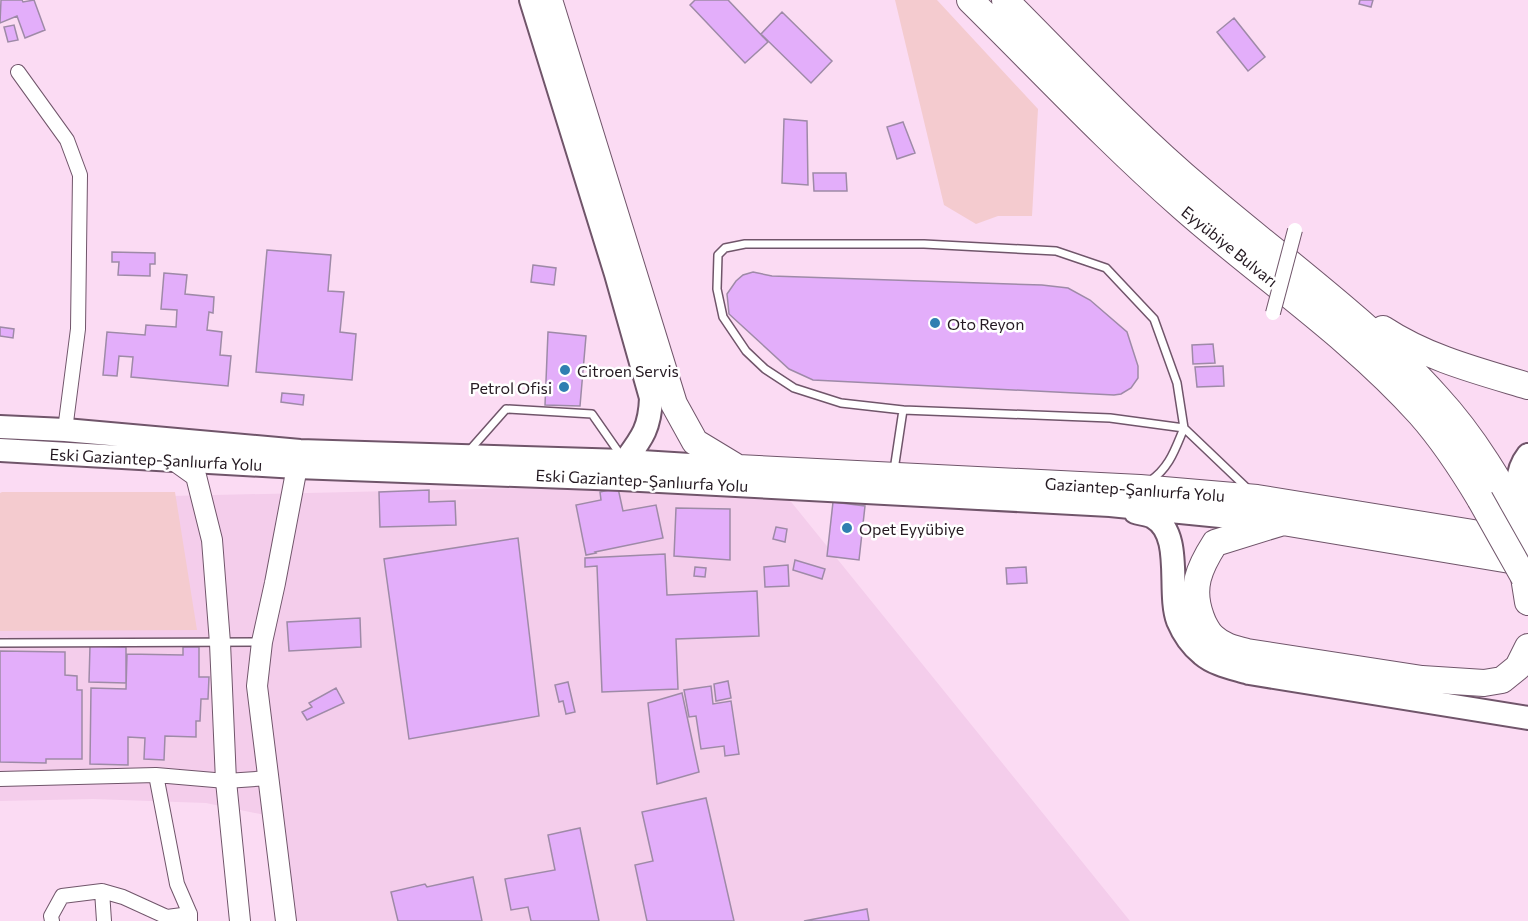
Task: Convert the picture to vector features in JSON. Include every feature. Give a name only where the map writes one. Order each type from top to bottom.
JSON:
[{"type":"highway","points":[[549,0],[674,404],[695,442],[738,468]]},
{"type":"highway","name":"Eyyübiye Bulvarı","points":[[970,0],[1122,153],[1182,207],[1349,345],[1418,413],[1442,441],[1480,499],[1527,582]]},
{"type":"highway","name":"Eyyübiye Bulvarı","points":[[1005,0],[1134,129],[1183,174],[1412,370],[1437,397],[1513,493],[1527,533]]},
{"type":"highway","points":[[1312,283],[1407,344],[1458,365],[1528,386]]},
{"type":"highway","name":"Gaziantep-Şanlıurfa Yolu","points":[[738,468],[1140,488],[1257,498],[1527,533]]},
{"type":"highway","points":[[1527,582],[1283,522],[1215,543],[1204,559],[1197,578],[1195,600],[1202,620],[1212,637],[1226,646],[1247,652],[1410,677],[1458,683],[1502,680],[1518,667],[1528,647]]},
{"type":"main road","points":[[531,0],[616,274],[651,398],[650,417],[643,435],[625,461]]},
{"type":"main road","name":"Eski Gaziantep-Şanlıurfa Yolu","points":[[0,428],[65,430],[300,451],[625,461],[738,468]]},
{"type":"main road","name":"Eski Gaziantep-Şanlıurfa Yolu","points":[[0,450],[175,461],[621,479],[1110,505],[1283,522]]},
{"type":"main road","points":[[1513,493],[1521,465],[1528,455]]},
{"type":"main road","points":[[1110,505],[1153,517],[1164,528],[1171,541],[1174,598],[1178,620],[1189,639],[1203,655],[1220,664],[1249,673],[1528,718]]},
{"type":"street","points":[[18,72],[67,140],[80,175],[78,329],[65,430]]},
{"type":"street","points":[[1273,313],[1295,230]]},
{"type":"street","points":[[175,461],[196,476],[212,540],[220,643],[225,781],[240,921]]},
{"type":"street","points":[[286,921],[257,686],[262,642],[297,467]]},
{"type":"street","points":[[0,779],[156,775],[225,781],[270,778]]},
{"type":"street","points":[[52,921],[51,916],[62,896],[102,891],[123,897],[167,917],[190,917],[177,884],[156,775]]},
{"type":"street","points":[[102,891],[104,921]]},
{"type":"lane","points":[[1140,488],[1157,476],[1174,455],[1184,428],[1177,383],[1154,319],[1106,268],[1056,251],[924,244],[745,244],[725,248],[718,255],[717,289],[723,317],[746,351],[765,369],[794,388],[841,403],[903,410],[1110,417],[1184,428],[1257,498]]},
{"type":"lane","points":[[464,456],[506,409],[592,414],[625,461]]},
{"type":"lane","points":[[893,476],[903,410]]},
{"type":"lane","points":[[0,643],[262,642]]},
{"type":"shaded area","points":[[895,0],[937,0],[1038,109],[1032,216],[998,216],[976,224],[944,205]]},
{"type":"shaded area","points":[[565,487],[788,498],[1130,921],[294,921],[280,818],[206,803],[93,799],[0,801],[0,500]]},
{"type":"shaded area","points":[[175,492],[197,630],[0,631],[0,493]]},
{"type":"building","points":[[1,0],[22,0],[23,2],[34,0],[45,30],[25,38],[17,16],[0,23]]},
{"type":"building","points":[[695,0],[728,0],[768,42],[745,63],[690,5]]},
{"type":"building","points":[[1360,0],[1373,0],[1371,7],[1359,4]]},
{"type":"building","points":[[782,12],[832,61],[811,83],[761,34]]},
{"type":"building","points":[[1234,18],[1265,57],[1248,71],[1217,32]]},
{"type":"building","points":[[14,25],[18,40],[8,42],[4,27]]},
{"type":"building","points":[[784,119],[807,121],[808,185],[782,183]]},
{"type":"building","points":[[903,122],[915,153],[897,159],[887,127]]},
{"type":"building","points":[[813,173],[846,173],[847,191],[814,191]]},
{"type":"building","points":[[267,250],[331,255],[328,291],[344,292],[340,332],[356,334],[352,380],[256,372]]},
{"type":"building","points":[[112,252],[155,253],[155,264],[150,264],[150,276],[118,275],[119,262],[112,262]]},
{"type":"building","points":[[533,265],[556,268],[554,285],[531,282]]},
{"type":"building","points":[[753,272],[772,276],[1042,285],[1068,288],[1090,300],[1127,332],[1138,366],[1138,378],[1131,388],[1114,395],[813,380],[789,369],[729,314],[727,294],[743,275]]},
{"type":"building","points":[[164,273],[187,275],[185,294],[214,297],[213,313],[209,312],[207,330],[222,332],[220,355],[231,356],[228,386],[131,377],[133,357],[119,356],[117,376],[103,375],[107,332],[145,335],[146,325],[176,327],[177,310],[161,309]]},
{"type":"building","points":[[0,327],[14,329],[13,338],[0,336]]},
{"type":"building","name":"Citroen Servis","points":[[548,332],[586,336],[580,406],[545,405]]},
{"type":"building","points":[[1213,344],[1215,363],[1193,364],[1192,345]]},
{"type":"building","points":[[1223,366],[1224,386],[1197,387],[1195,367]]},
{"type":"building","points":[[282,393],[304,395],[303,405],[281,402]]},
{"type":"building","points":[[618,488],[623,511],[656,505],[663,538],[586,555],[576,505],[601,500],[600,492]]},
{"type":"building","points":[[429,490],[429,502],[455,501],[456,525],[380,527],[379,492]]},
{"type":"building","points":[[833,502],[865,506],[859,560],[827,556]]},
{"type":"building","points":[[676,508],[730,509],[730,560],[674,556]]},
{"type":"building","points":[[776,527],[787,529],[785,542],[773,539]]},
{"type":"building","points":[[518,538],[539,716],[409,739],[384,559]]},
{"type":"building","points":[[665,554],[667,595],[757,591],[759,636],[676,639],[678,689],[602,692],[597,566],[585,567],[585,558]]},
{"type":"building","points":[[795,560],[825,569],[822,579],[793,570]]},
{"type":"building","points":[[788,565],[789,586],[765,587],[764,567]]},
{"type":"building","points":[[695,567],[706,568],[705,577],[694,576]]},
{"type":"building","points":[[1026,567],[1027,583],[1007,584],[1006,568]]},
{"type":"building","points":[[360,618],[361,647],[289,651],[287,622]]},
{"type":"building","points":[[90,646],[126,647],[126,683],[89,682]]},
{"type":"building","points":[[183,647],[199,647],[199,677],[209,677],[208,699],[201,699],[200,721],[196,721],[196,737],[165,736],[164,760],[144,759],[145,738],[128,737],[128,765],[90,764],[91,688],[126,689],[127,654],[183,655]]},
{"type":"building","points":[[0,651],[65,652],[65,675],[77,676],[77,690],[82,690],[82,759],[46,759],[46,763],[0,762]]},
{"type":"building","points":[[728,681],[731,698],[716,701],[714,684]]},
{"type":"building","points":[[568,682],[575,712],[566,714],[563,701],[559,702],[555,685]]},
{"type":"building","points":[[711,686],[713,704],[731,701],[739,754],[725,756],[724,746],[701,749],[696,716],[689,717],[684,690]]},
{"type":"building","points":[[336,688],[344,703],[307,720],[302,712],[312,707],[309,703]]},
{"type":"building","points":[[682,693],[699,772],[657,784],[648,703]]},
{"type":"building","points":[[706,798],[734,921],[647,921],[635,865],[653,861],[642,812]]},
{"type":"building","points":[[580,828],[599,921],[531,921],[528,907],[511,910],[505,879],[555,870],[548,835]]},
{"type":"building","points":[[473,877],[482,921],[398,921],[391,892]]},
{"type":"building","points":[[867,909],[869,921],[804,921]]},
{"type":"place","name":"Oto Reyon","points":[[935,323]]},
{"type":"place","name":"Citroen Servis","points":[[565,370]]},
{"type":"place","name":"Petrol Ofisi","points":[[564,387]]},
{"type":"place","name":"Opet Eyyübiye","points":[[847,528]]}]
